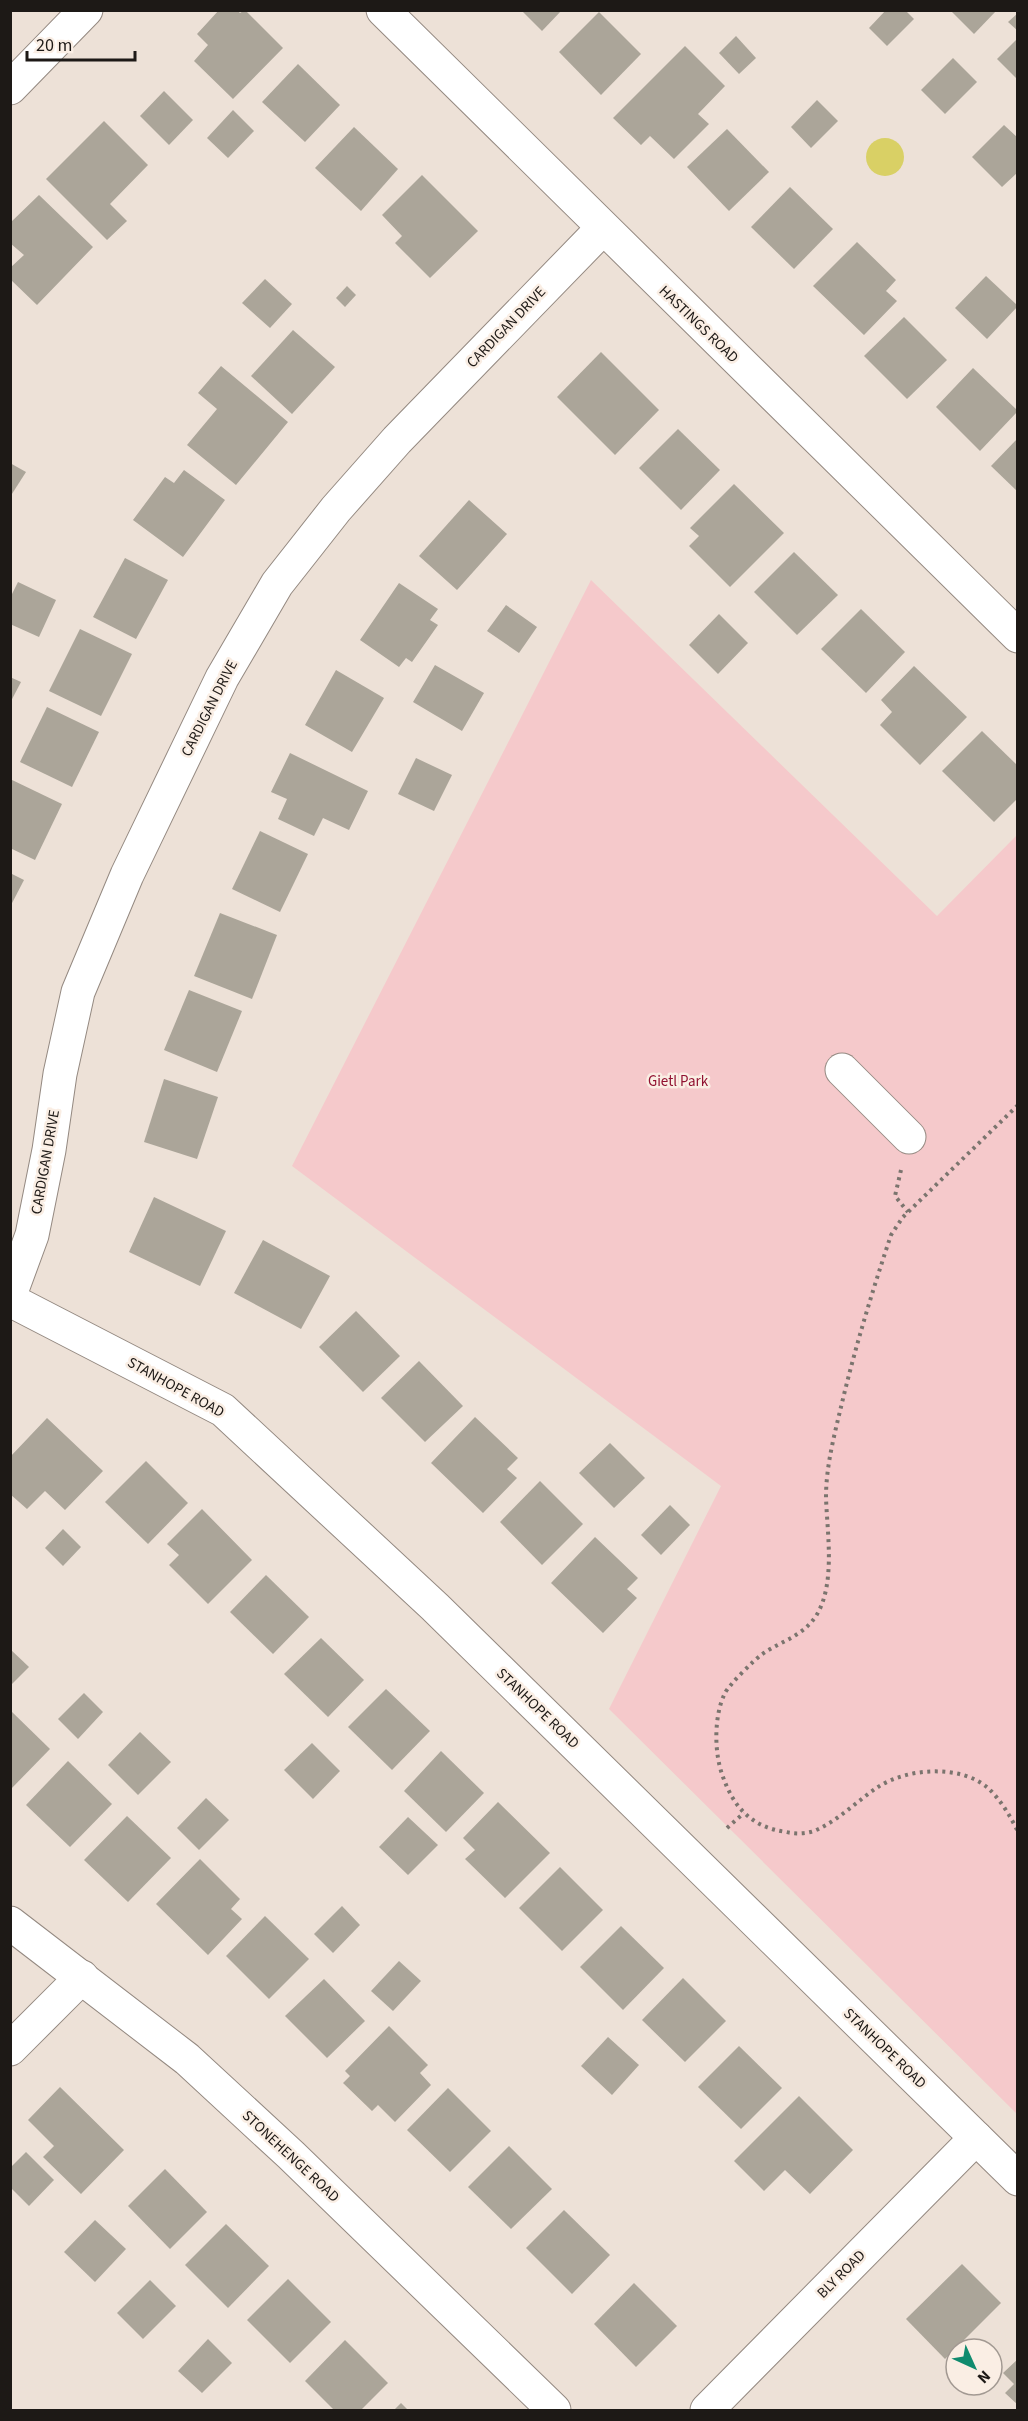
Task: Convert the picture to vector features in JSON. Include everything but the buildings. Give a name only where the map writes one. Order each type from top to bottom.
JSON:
[{"type":"street","points":[[10,88],[86,10]]},
{"type":"street","name":"HASTINGS ROAD","points":[[383,10],[602,229],[1017,636]]},
{"type":"street","name":"CARDIGAN DRIVE","points":[[10,1295],[32,1235],[49,1150],[60,1074],[78,992],[127,875],[222,678],[277,584],[336,508],[397,440],[602,229]]},
{"type":"street","points":[[842,1070],[909,1137]]},
{"type":"street","name":"STANHOPE ROAD","points":[[10,1300],[223,1410],[443,1615],[1017,2179]]},
{"type":"street","name":"STONEHENGE ROAD","points":[[10,1923],[82,1977],[204,2075],[291,2155],[554,2410]]},
{"type":"street","points":[[10,2049],[82,1977]]},
{"type":"street","name":"BLY ROAD","points":[[706,2410],[976,2138]]},
{"type":"path","points":[[1017,1105],[908,1212],[891,1235],[851,1364],[837,1424],[826,1494],[829,1578],[816,1616],[794,1638],[761,1655],[725,1692],[718,1716],[717,1743],[721,1771],[729,1793],[753,1821],[772,1830],[793,1834],[811,1832],[825,1826],[880,1786],[908,1775],[931,1771],[969,1777],[987,1788],[1013,1822],[1017,1832]]},
{"type":"path","points":[[908,1212],[895,1196],[909,1137]]},
{"type":"path","points":[[727,1828],[744,1813]]},
{"type":"green space","name":"Gietl Park","points":[[591,580],[937,916],[1017,835],[1017,2114],[609,1709],[721,1486],[292,1166]]},
{"type":"shaded area","points":[[885,138],[899,143],[904,157],[899,171],[885,176],[871,171],[866,157],[871,143]]}]
